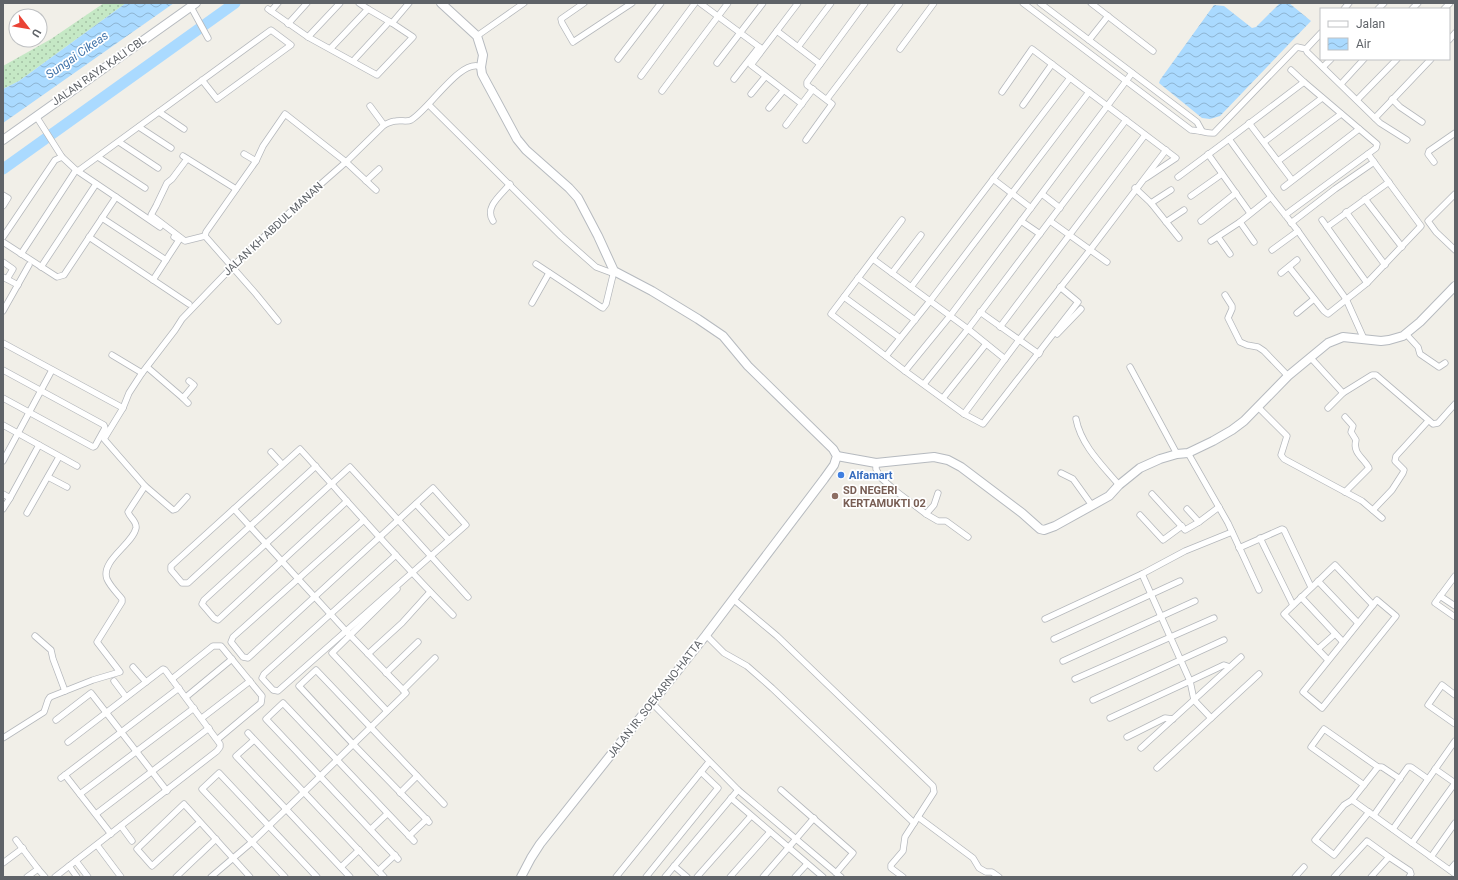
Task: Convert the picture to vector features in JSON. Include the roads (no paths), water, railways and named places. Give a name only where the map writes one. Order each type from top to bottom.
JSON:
[{"type":"main road","points":[[441,3],[477,36],[483,55],[482,74],[517,139],[526,150],[569,188],[578,198],[616,273],[645,287],[703,322],[723,336],[748,366],[833,449],[837,456],[876,463],[934,457],[948,460],[961,467],[1042,530],[1055,526],[1091,504],[1109,496],[1118,485],[1140,468],[1160,459],[1177,454],[1188,453],[1232,430],[1258,407],[1288,376],[1328,342],[1337,338],[1349,337],[1390,340],[1403,336],[1420,322],[1455,286]]},
{"type":"main road","name":"JALAN RAYA KALI CBL","points":[[3,140],[193,5]]},
{"type":"main road","name":"JALAN IR. SOEKARNO-HATTA","points":[[521,877],[540,844],[706,635],[792,523],[834,465],[837,456]]},
{"type":"street","points":[[278,3],[270,10],[288,24],[308,37],[331,48],[352,62],[377,75],[413,37],[359,3]]},
{"type":"street","points":[[288,24],[307,3]]},
{"type":"street","points":[[308,37],[340,3]]},
{"type":"street","points":[[352,62],[409,3]]},
{"type":"street","points":[[477,36],[524,3]]},
{"type":"street","points":[[584,3],[561,19],[562,24],[573,42],[632,3]]},
{"type":"street","points":[[618,59],[661,3]]},
{"type":"street","points":[[641,76],[695,3]]},
{"type":"street","points":[[700,3],[761,48]]},
{"type":"street","points":[[662,90],[728,3]]},
{"type":"street","points":[[717,63],[763,3]]},
{"type":"street","points":[[734,79],[777,31],[798,3]]},
{"type":"street","points":[[798,47],[831,3]]},
{"type":"street","points":[[806,140],[832,103],[807,85],[807,82],[866,3]]},
{"type":"street","points":[[827,99],[900,3]]},
{"type":"street","points":[[900,49],[934,3]]},
{"type":"street","points":[[1023,3],[1191,130],[1202,131],[1208,134],[1214,133],[1297,47],[1306,49],[1307,52],[1323,68],[1386,128],[1407,140]]},
{"type":"street","points":[[1040,3],[1197,122],[1202,131]]},
{"type":"street","points":[[1091,3],[1153,51]]},
{"type":"street","points":[[193,5],[199,24],[208,38]]},
{"type":"street","points":[[331,48],[368,9]]},
{"type":"street","points":[[1089,40],[1108,16]]},
{"type":"street","points":[[21,254],[77,171],[119,142],[202,80],[271,30],[291,44],[217,99],[202,80]]},
{"type":"street","points":[[777,31],[820,64]]},
{"type":"street","points":[[1306,49],[1320,34]]},
{"type":"street","points":[[761,48],[751,65],[802,104]]},
{"type":"street","points":[[1002,92],[1032,49],[1176,158],[1141,181]]},
{"type":"street","points":[[1323,68],[1330,60]]},
{"type":"street","points":[[1340,84],[1363,60]]},
{"type":"street","points":[[1357,100],[1396,60]]},
{"type":"street","points":[[1375,118],[1429,60]]},
{"type":"street","points":[[370,106],[384,125],[392,121],[411,120],[429,105],[453,78],[463,70],[482,64]]},
{"type":"street","points":[[1023,105],[1052,64]]},
{"type":"street","points":[[1285,215],[1376,148],[1377,144],[1291,70]]},
{"type":"street","points":[[905,371],[950,316],[1132,73]]},
{"type":"street","points":[[751,94],[765,76]]},
{"type":"street","points":[[911,287],[1070,78]]},
{"type":"street","points":[[1178,177],[1304,82]]},
{"type":"street","points":[[786,125],[813,89]]},
{"type":"street","points":[[769,108],[784,91]]},
{"type":"street","points":[[886,356],[930,301],[1089,92]]},
{"type":"street","points":[[1264,142],[1322,98]]},
{"type":"street","points":[[1392,99],[1400,107],[1422,122]]},
{"type":"street","points":[[429,105],[510,184],[545,221],[587,259],[596,267],[616,273],[606,304],[603,308],[536,264]]},
{"type":"street","points":[[159,112],[184,129]]},
{"type":"street","points":[[205,236],[206,232],[256,161],[263,146],[285,114],[346,162],[376,190]]},
{"type":"street","points":[[1278,161],[1341,114]]},
{"type":"street","points":[[36,116],[62,157],[77,171],[179,240],[152,280]]},
{"type":"street","points":[[924,384],[968,329],[1126,120]]},
{"type":"street","points":[[1249,123],[1292,180]]},
{"type":"street","name":"JALAN KH ABDUL MANAN","points":[[145,486],[104,439],[123,408],[129,393],[142,373],[182,319],[232,267],[384,125]]},
{"type":"street","points":[[139,127],[171,148]]},
{"type":"street","points":[[1284,187],[1359,129]]},
{"type":"street","points":[[1434,162],[1428,154],[1429,151],[1455,132]]},
{"type":"street","points":[[1000,327],[1145,135]]},
{"type":"street","points":[[1229,139],[1346,299],[1364,339]]},
{"type":"street","points":[[119,142],[158,168]]},
{"type":"street","points":[[964,414],[1005,358],[1090,250],[1135,188],[1166,150]]},
{"type":"street","points":[[244,154],[256,161]]},
{"type":"street","points":[[1208,154],[1250,212]]},
{"type":"street","points":[[1368,154],[1421,226]]},
{"type":"street","points":[[3,237],[55,160],[62,157]]},
{"type":"street","points":[[98,157],[145,188]]},
{"type":"street","points":[[205,236],[185,241],[151,215],[167,183],[172,179],[185,158],[236,189]]},
{"type":"street","points":[[1291,223],[1374,162]]},
{"type":"street","points":[[366,181],[379,169]]},
{"type":"street","points":[[1191,196],[1222,174]]},
{"type":"street","points":[[993,179],[1031,208]]},
{"type":"street","points":[[1327,227],[1389,182]]},
{"type":"street","points":[[41,267],[96,184]]},
{"type":"street","points":[[493,221],[490,216],[490,209],[510,184]]},
{"type":"street","points":[[1135,188],[1151,203],[1179,238]]},
{"type":"street","points":[[1151,203],[1171,190]]},
{"type":"street","points":[[1201,220],[1236,193]]},
{"type":"street","points":[[1042,194],[1060,208]]},
{"type":"street","points":[[1289,267],[1326,314],[1328,314],[1367,283],[1421,226],[1455,194]]},
{"type":"street","points":[[3,195],[8,198],[3,206]]},
{"type":"street","points":[[3,242],[57,277],[64,275],[116,197]]},
{"type":"street","points":[[1212,241],[1271,198]]},
{"type":"street","points":[[1365,199],[1402,247]]},
{"type":"street","points":[[1166,222],[1184,210]]},
{"type":"street","points":[[1346,212],[1385,265]]},
{"type":"street","points":[[102,218],[166,260]]},
{"type":"street","points":[[902,220],[831,314],[964,414],[983,424],[1078,302],[1060,287]]},
{"type":"street","points":[[1322,220],[1367,283]]},
{"type":"street","points":[[1021,221],[1040,234]]},
{"type":"street","points":[[1050,221],[1107,262]]},
{"type":"street","points":[[1428,221],[1436,232],[1455,250]]},
{"type":"street","points":[[1240,222],[1254,242]]},
{"type":"street","points":[[1272,250],[1298,232]]},
{"type":"street","points":[[892,273],[921,235]]},
{"type":"street","points":[[205,236],[278,321]]},
{"type":"street","points":[[89,237],[189,304]]},
{"type":"street","points":[[1218,237],[1230,254]]},
{"type":"street","points":[[873,259],[1005,358]]},
{"type":"street","points":[[1280,273],[1297,260]]},
{"type":"street","points":[[3,262],[13,269],[5,278],[18,285]]},
{"type":"street","points":[[4,309],[29,265]]},
{"type":"street","points":[[532,303],[549,273]]},
{"type":"street","points":[[858,278],[915,320]]},
{"type":"street","points":[[1225,295],[1232,306],[1228,318],[1234,328],[1238,340],[1242,344],[1258,347],[1264,351],[1288,376]]},
{"type":"street","points":[[844,297],[900,338]]},
{"type":"street","points":[[1297,313],[1314,299]]},
{"type":"street","points":[[1039,354],[1081,309]]},
{"type":"street","points":[[980,312],[1039,354]]},
{"type":"street","points":[[1406,334],[1418,347],[1420,354],[1426,359],[1439,367],[1445,363]]},
{"type":"street","points":[[3,343],[123,408]]},
{"type":"street","points":[[943,398],[986,344]]},
{"type":"street","points":[[112,355],[142,373]]},
{"type":"street","points":[[1310,357],[1343,394]]},
{"type":"street","points":[[147,367],[188,402]]},
{"type":"street","points":[[1130,367],[1177,454]]},
{"type":"street","points":[[3,370],[104,425],[106,428],[95,446],[93,446],[3,398]]},
{"type":"street","points":[[3,461],[52,370]]},
{"type":"street","points":[[1328,408],[1343,394],[1374,374],[1428,421],[1434,424],[1438,423],[1455,404]]},
{"type":"street","points":[[183,398],[194,385],[189,381]]},
{"type":"street","points":[[1258,407],[1287,436],[1281,452],[1282,457],[1362,501],[1382,518]]},
{"type":"street","points":[[1345,417],[1353,426],[1351,432],[1356,440],[1354,446],[1356,452],[1369,468],[1345,492]]},
{"type":"street","points":[[1076,419],[1078,430],[1083,440],[1118,485]]},
{"type":"street","points":[[1373,510],[1392,490],[1403,473],[1404,470],[1395,461],[1396,456],[1428,421]]},
{"type":"street","points":[[3,425],[77,466]]},
{"type":"street","points":[[3,509],[39,445]]},
{"type":"street","points":[[316,466],[188,583],[182,583],[171,570],[171,566],[300,449],[316,466],[430,592],[453,615]]},
{"type":"street","points":[[271,452],[282,464]]},
{"type":"street","points":[[1188,453],[1228,524],[1260,590]]},
{"type":"street","points":[[27,513],[60,456]]},
{"type":"street","points":[[876,463],[876,469],[881,478],[897,492],[926,514],[938,521],[946,521],[968,537]]},
{"type":"street","points":[[347,501],[218,620],[214,618],[202,602],[350,467],[468,597]]},
{"type":"street","points":[[1061,473],[1073,479],[1091,504]]},
{"type":"street","points":[[48,477],[67,487]]},
{"type":"street","points":[[3,738],[44,712],[49,698],[93,680],[120,672],[97,642],[122,602],[122,599],[107,579],[107,568],[131,538],[135,530],[135,522],[128,512],[145,486],[173,510],[176,509],[187,497]]},
{"type":"street","points":[[364,520],[233,637],[231,642],[242,657],[248,658],[433,488],[466,525],[413,573],[351,636],[332,653],[387,711]]},
{"type":"street","points":[[926,514],[934,505],[938,493]]},
{"type":"street","points":[[3,494],[10,498]]},
{"type":"street","points":[[1152,494],[1185,530],[1199,522],[1219,507]]},
{"type":"street","points":[[416,504],[449,540]]},
{"type":"street","points":[[211,877],[252,842],[304,793],[406,693],[346,632],[234,509]]},
{"type":"street","points":[[1187,509],[1199,522]]},
{"type":"street","points":[[1140,515],[1164,540],[1182,526]]},
{"type":"street","points":[[1239,548],[1282,528],[1311,587]]},
{"type":"street","points":[[1044,619],[1142,574],[1185,551],[1232,532]]},
{"type":"street","points":[[1260,538],[1293,605]]},
{"type":"street","points":[[396,555],[263,675],[262,678],[274,690],[278,691],[346,632],[381,599],[413,573]]},
{"type":"street","points":[[1328,660],[1284,614],[1335,565],[1373,605]]},
{"type":"street","points":[[1142,574],[1190,681],[1194,700],[1211,718]]},
{"type":"street","points":[[1455,576],[1436,603],[1455,617]]},
{"type":"street","points":[[1054,639],[1180,581]]},
{"type":"street","points":[[1318,581],[1358,623]]},
{"type":"street","points":[[368,654],[402,623],[430,592]]},
{"type":"street","points":[[1440,596],[1455,606]]},
{"type":"street","points":[[1301,597],[1343,642]]},
{"type":"street","points":[[733,599],[777,636],[931,783],[934,792],[905,836],[903,851],[891,866],[891,868],[903,877]]},
{"type":"street","points":[[1063,661],[1195,600]]},
{"type":"street","points":[[1377,600],[1396,616],[1322,708],[1302,692],[1358,623],[1377,600]]},
{"type":"street","points":[[1075,679],[1214,618]]},
{"type":"street","points":[[1318,649],[1335,634]]},
{"type":"street","points":[[706,635],[724,653],[747,666],[772,688],[914,824]]},
{"type":"street","points":[[35,636],[51,650],[65,691]]},
{"type":"street","points":[[1093,700],[1224,640]]},
{"type":"street","points":[[386,673],[418,642]]},
{"type":"street","points":[[172,679],[213,646],[221,646],[262,696],[261,703],[218,739]]},
{"type":"street","points":[[1141,748],[1241,657]]},
{"type":"street","points":[[402,690],[435,658]]},
{"type":"street","points":[[186,697],[232,659]]},
{"type":"street","points":[[1110,718],[1224,665],[1230,666]]},
{"type":"street","points":[[133,667],[146,682]]},
{"type":"street","points":[[55,877],[217,751],[220,744],[218,739],[163,669],[68,742]]},
{"type":"street","points":[[409,836],[428,821],[299,686],[316,670],[444,804]]},
{"type":"street","points":[[1156,768],[1259,674]]},
{"type":"street","points":[[114,681],[126,697]]},
{"type":"street","points":[[202,718],[250,681]]},
{"type":"street","points":[[1455,695],[1442,685],[1428,705],[1455,724]]},
{"type":"street","points":[[111,834],[80,794],[63,776],[179,688]]},
{"type":"street","points":[[56,720],[92,693],[167,791]]},
{"type":"street","points":[[378,871],[397,857],[266,719],[283,703],[414,841]]},
{"type":"street","points":[[652,703],[738,790],[842,877]]},
{"type":"street","points":[[80,794],[194,708]]},
{"type":"street","points":[[1127,737],[1165,718],[1173,720]]},
{"type":"street","points":[[96,814],[209,728]]},
{"type":"street","points":[[1364,785],[1311,748],[1324,728],[1378,767],[1382,767],[1400,779]]},
{"type":"street","points":[[248,733],[384,877]]},
{"type":"street","points":[[254,740],[236,756],[350,877]]},
{"type":"street","points":[[1393,829],[1455,741]]},
{"type":"street","points":[[616,877],[709,762]]},
{"type":"street","points":[[1378,767],[1352,800],[1344,805],[1315,840],[1334,855],[1372,814],[1408,767],[1411,767],[1428,779]]},
{"type":"street","points":[[1412,842],[1455,783],[1435,769]]},
{"type":"street","points":[[646,877],[718,788],[701,772]]},
{"type":"street","points":[[285,877],[202,788],[219,773],[317,877]]},
{"type":"street","points":[[400,793],[417,776]]},
{"type":"street","points":[[665,877],[738,790]]},
{"type":"street","points":[[781,790],[853,852],[836,872]]},
{"type":"street","points":[[731,798],[823,877]]},
{"type":"street","points":[[1352,800],[1453,872],[1455,864]]},
{"type":"street","points":[[200,822],[152,866],[137,849],[184,804],[233,858],[248,876]]},
{"type":"street","points":[[371,829],[388,814]]},
{"type":"street","points":[[697,877],[751,816]]},
{"type":"street","points":[[918,817],[973,858],[979,868],[986,872],[992,872],[999,877]]},
{"type":"street","points":[[763,877],[814,818]]},
{"type":"street","points":[[1431,856],[1455,823]]},
{"type":"street","points":[[121,826],[132,841]]},
{"type":"street","points":[[730,877],[770,832]]},
{"type":"street","points":[[176,877],[216,839]]},
{"type":"street","points":[[16,840],[45,877]]},
{"type":"street","points":[[1334,877],[1367,841],[1410,871],[1411,874],[1409,877]]},
{"type":"street","points":[[96,845],[121,877]]},
{"type":"street","points":[[3,863],[23,848]]},
{"type":"street","points":[[341,867],[359,850]]},
{"type":"street","points":[[1371,877],[1389,857]]},
{"type":"street","points":[[76,861],[88,877]]},
{"type":"street","points":[[795,877],[807,864]]},
{"type":"street","points":[[69,866],[77,877]]},
{"type":"street","points":[[674,866],[687,877]]},
{"type":"street","points":[[1295,877],[1304,867]]},
{"type":"street","points":[[27,877],[38,868]]},
{"type":"water","name":"Sungai Cikeas","points":[[126,3],[174,3],[3,123],[3,89],[19,81]]},
{"type":"water","points":[[1280,3],[1289,3],[1311,21],[1220,116],[1210,119],[1202,118],[1159,83],[1214,5],[1224,6],[1252,28],[1256,27]]},
{"type":"waterway","points":[[3,169],[235,3]]},
{"type":"place","name":"Alfamart","points":[[841,475]]},
{"type":"place","name":"SD NEGERI KERTAMUKTI 02","points":[[835,496]]}]
